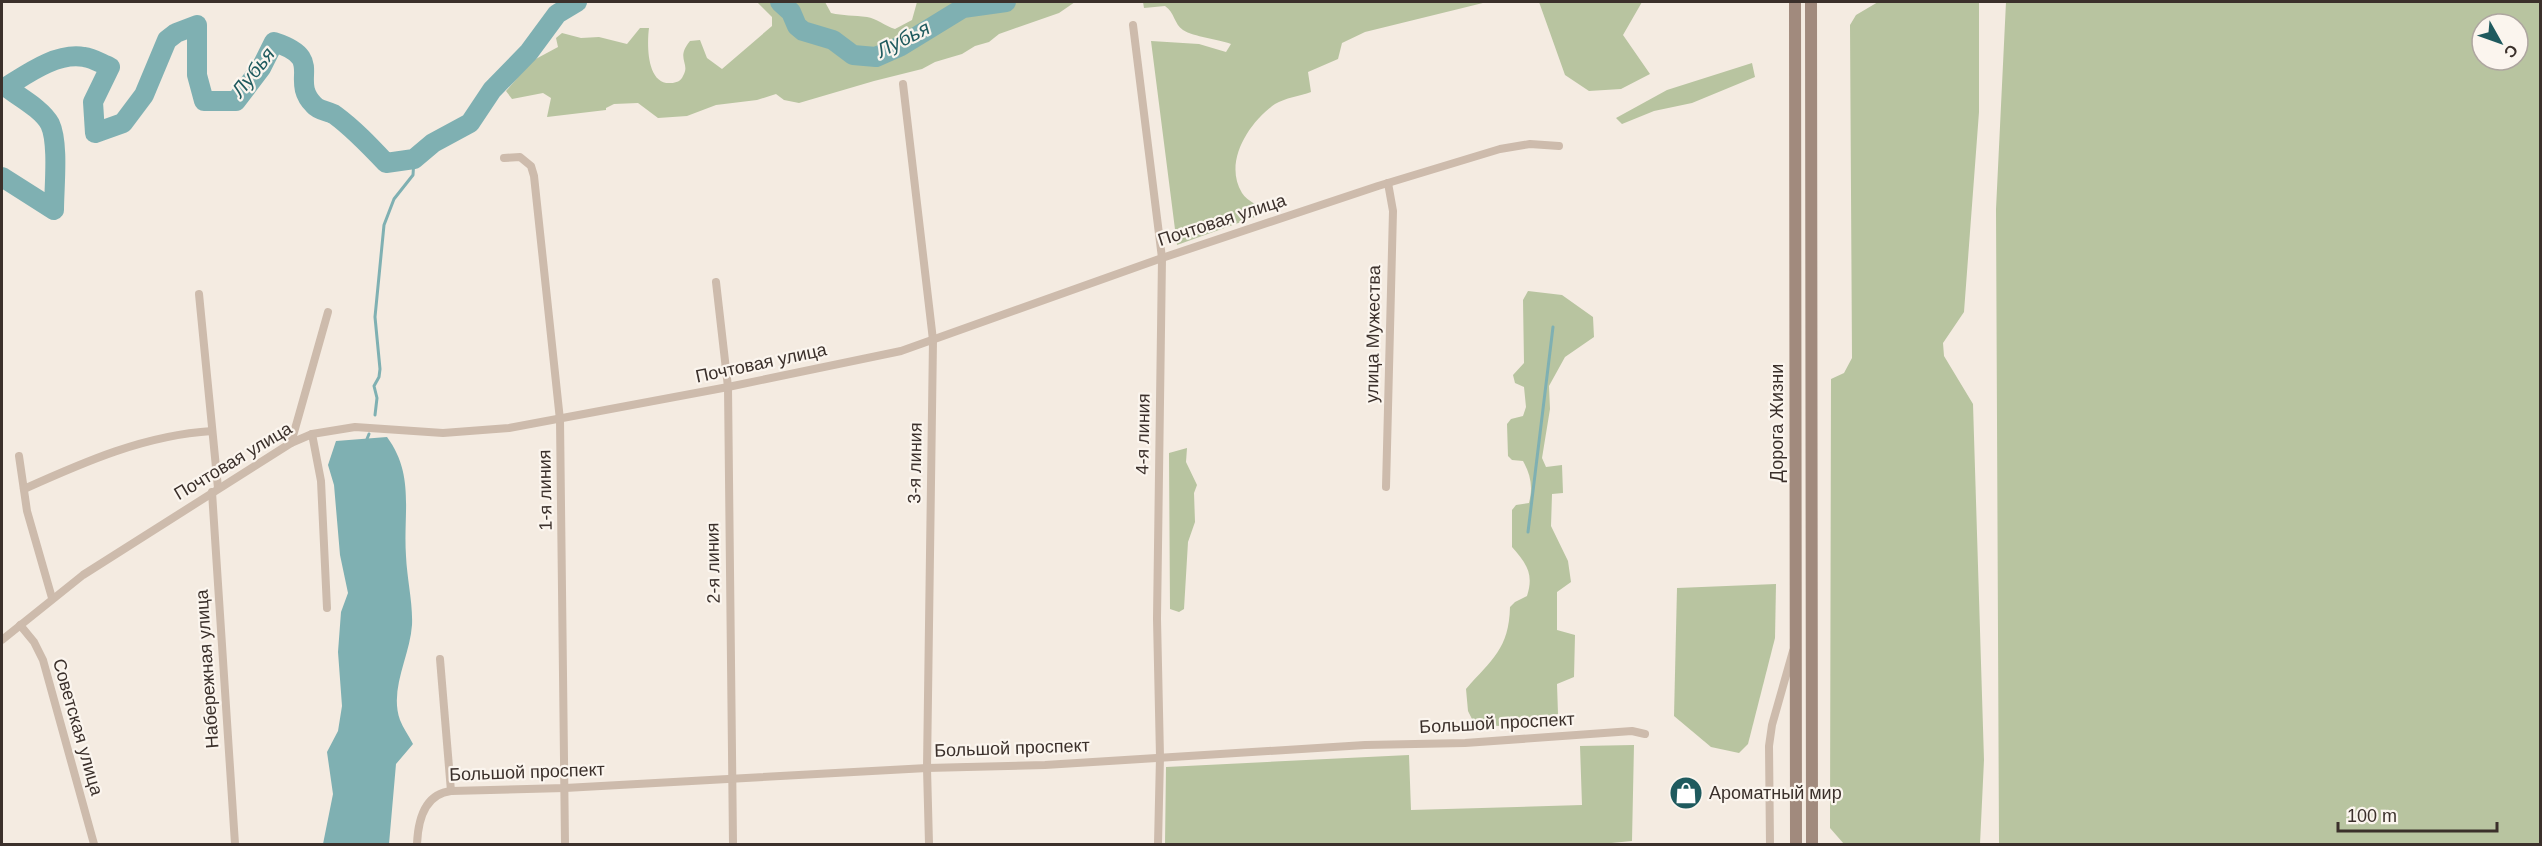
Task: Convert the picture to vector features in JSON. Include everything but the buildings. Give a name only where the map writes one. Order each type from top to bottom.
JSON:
[{"type":"main road","name":"Дорога Жизни","points":[[1795,2],[1796,844]]},
{"type":"main road","name":"Дорога Жизни","points":[[1811,2],[1812,844]]},
{"type":"street","name":"4-я линия","points":[[1133,25],[1162,258],[1157,619],[1160,757],[1158,844]]},
{"type":"street","name":"3-я линия","points":[[903,84],[933,340],[927,768],[929,844]]},
{"type":"street","name":"Почтовая улица","points":[[2,640],[52,598],[215,490],[291,443],[312,434],[355,427],[443,433],[476,432],[560,420],[901,351],[1162,258],[1388,183],[1500,149],[1530,144],[1559,146]]},
{"type":"street","name":"1-я линия","points":[[504,158],[520,157],[531,166],[534,176],[560,420],[565,844]]},
{"type":"street","name":"улица Мужества","points":[[1386,487],[1393,211],[1388,183]]},
{"type":"street","name":"2-я линия","points":[[716,282],[728,387],[733,844]]},
{"type":"street","name":"Набережная улица","points":[[199,294],[212,431],[235,844]]},
{"type":"street","points":[[291,443],[328,312]]},
{"type":"street","points":[[24,489],[70,468],[151,440],[183,433],[212,431]]},
{"type":"street","points":[[312,434],[321,481],[327,609]]},
{"type":"street","points":[[19,456],[27,511],[52,598]]},
{"type":"street","name":"Советская улица","points":[[20,625],[34,642],[43,660],[94,844]]},
{"type":"street","points":[[1770,844],[1769,746],[1772,725],[1795,642]]},
{"type":"street","points":[[440,659],[451,791]]},
{"type":"street","name":"Большой проспект","points":[[417,844],[422,814],[427,803],[440,792],[451,791],[731,780],[927,768],[1046,765],[1365,745],[1464,743],[1632,731],[1645,734]]},
{"type":"green space","points":[[757,2],[825,2],[831,13],[870,18],[895,29],[912,20],[917,2],[1075,2],[1059,13],[999,34],[989,42],[922,69],[799,103],[784,100],[776,94],[757,100],[716,105],[687,116],[658,118],[638,103],[614,104],[606,110],[547,117],[551,98],[543,93],[512,99],[506,91],[532,61],[558,47],[556,38],[562,33],[581,38],[599,37],[627,44],[640,28],[649,28],[650,62],[657,77],[663,82],[675,83],[682,78],[685,72],[684,52],[690,41],[700,40],[707,58],[722,69],[772,26],[772,17]]},
{"type":"green space","points":[[1143,2],[1487,2],[1365,32],[1342,43],[1338,59],[1308,72],[1311,92],[1275,104],[1256,121],[1242,144],[1235,169],[1237,181],[1244,196],[1269,212],[1177,245],[1151,41],[1199,44],[1226,52],[1231,44],[1183,30],[1165,6],[1144,8]]},
{"type":"green space","points":[[1539,2],[1642,2],[1623,35],[1650,74],[1621,89],[1589,91],[1565,75]]},
{"type":"green space","points":[[1878,2],[1979,2],[1979,112],[1964,312],[1943,343],[1944,356],[1973,404],[1984,760],[1980,844],[1844,844],[1830,828],[1831,379],[1844,373],[1852,358],[1850,25],[1856,15]]},
{"type":"green space","points":[[2006,2],[2540,2],[2540,844],[1999,844],[1996,209]]},
{"type":"green space","points":[[1752,63],[1755,77],[1692,103],[1654,111],[1622,124],[1616,118],[1667,90]]},
{"type":"green space","points":[[1528,291],[1562,295],[1593,317],[1594,337],[1565,357],[1549,386],[1550,409],[1542,458],[1546,467],[1562,465],[1563,493],[1552,494],[1551,526],[1568,561],[1571,582],[1557,592],[1557,630],[1575,635],[1574,677],[1557,684],[1558,714],[1500,726],[1475,725],[1468,711],[1466,689],[1497,652],[1506,633],[1510,607],[1527,596],[1530,581],[1528,570],[1512,547],[1512,510],[1516,505],[1529,503],[1530,482],[1523,461],[1512,460],[1508,456],[1507,424],[1511,419],[1523,416],[1526,407],[1524,387],[1515,383],[1513,375],[1524,363],[1523,300]]},
{"type":"green space","points":[[1187,448],[1186,462],[1197,485],[1194,493],[1195,522],[1188,542],[1184,609],[1179,612],[1170,609],[1169,453]]},
{"type":"green space","points":[[1776,584],[1775,638],[1748,744],[1739,753],[1711,747],[1674,716],[1677,588]]},
{"type":"green space","points":[[1634,745],[1632,841],[1601,844],[1165,844],[1166,767],[1409,755],[1411,810],[1582,805],[1580,746]]},
{"type":"water","points":[[387,437],[396,451],[405,480],[405,540],[412,625],[398,684],[397,708],[401,723],[413,744],[396,764],[389,844],[323,844],[333,794],[327,752],[338,731],[342,706],[338,652],[341,612],[348,593],[340,555],[334,485],[328,465],[336,441]]},
{"type":"waterway","name":"Лубья","points":[[2,177],[54,210],[55,154],[50,124],[36,108],[6,87],[33,70],[63,58],[74,56],[87,58],[110,67],[93,102],[95,133],[123,123],[144,95],[167,40],[176,33],[197,25],[197,75],[204,101],[236,101],[261,68],[274,42],[299,55],[303,63],[304,87],[307,96],[316,107],[342,120],[386,163],[414,159],[433,143],[470,123],[492,90],[529,52],[557,14],[577,2]]},
{"type":"waterway","name":"Лубья","points":[[780,2],[791,12],[797,26],[803,31],[833,40],[853,55],[876,57],[901,46],[963,8],[1006,2]]},
{"type":"waterway","points":[[375,415],[377,398],[374,386],[380,369],[375,317],[384,225],[394,199],[413,175],[414,159]]},
{"type":"waterway","points":[[1528,532],[1553,327]]},
{"type":"waterway","points":[[367,439],[369,434]]},
{"type":"place","name":"Ароматный мир","points":[[1686,793]]}]
